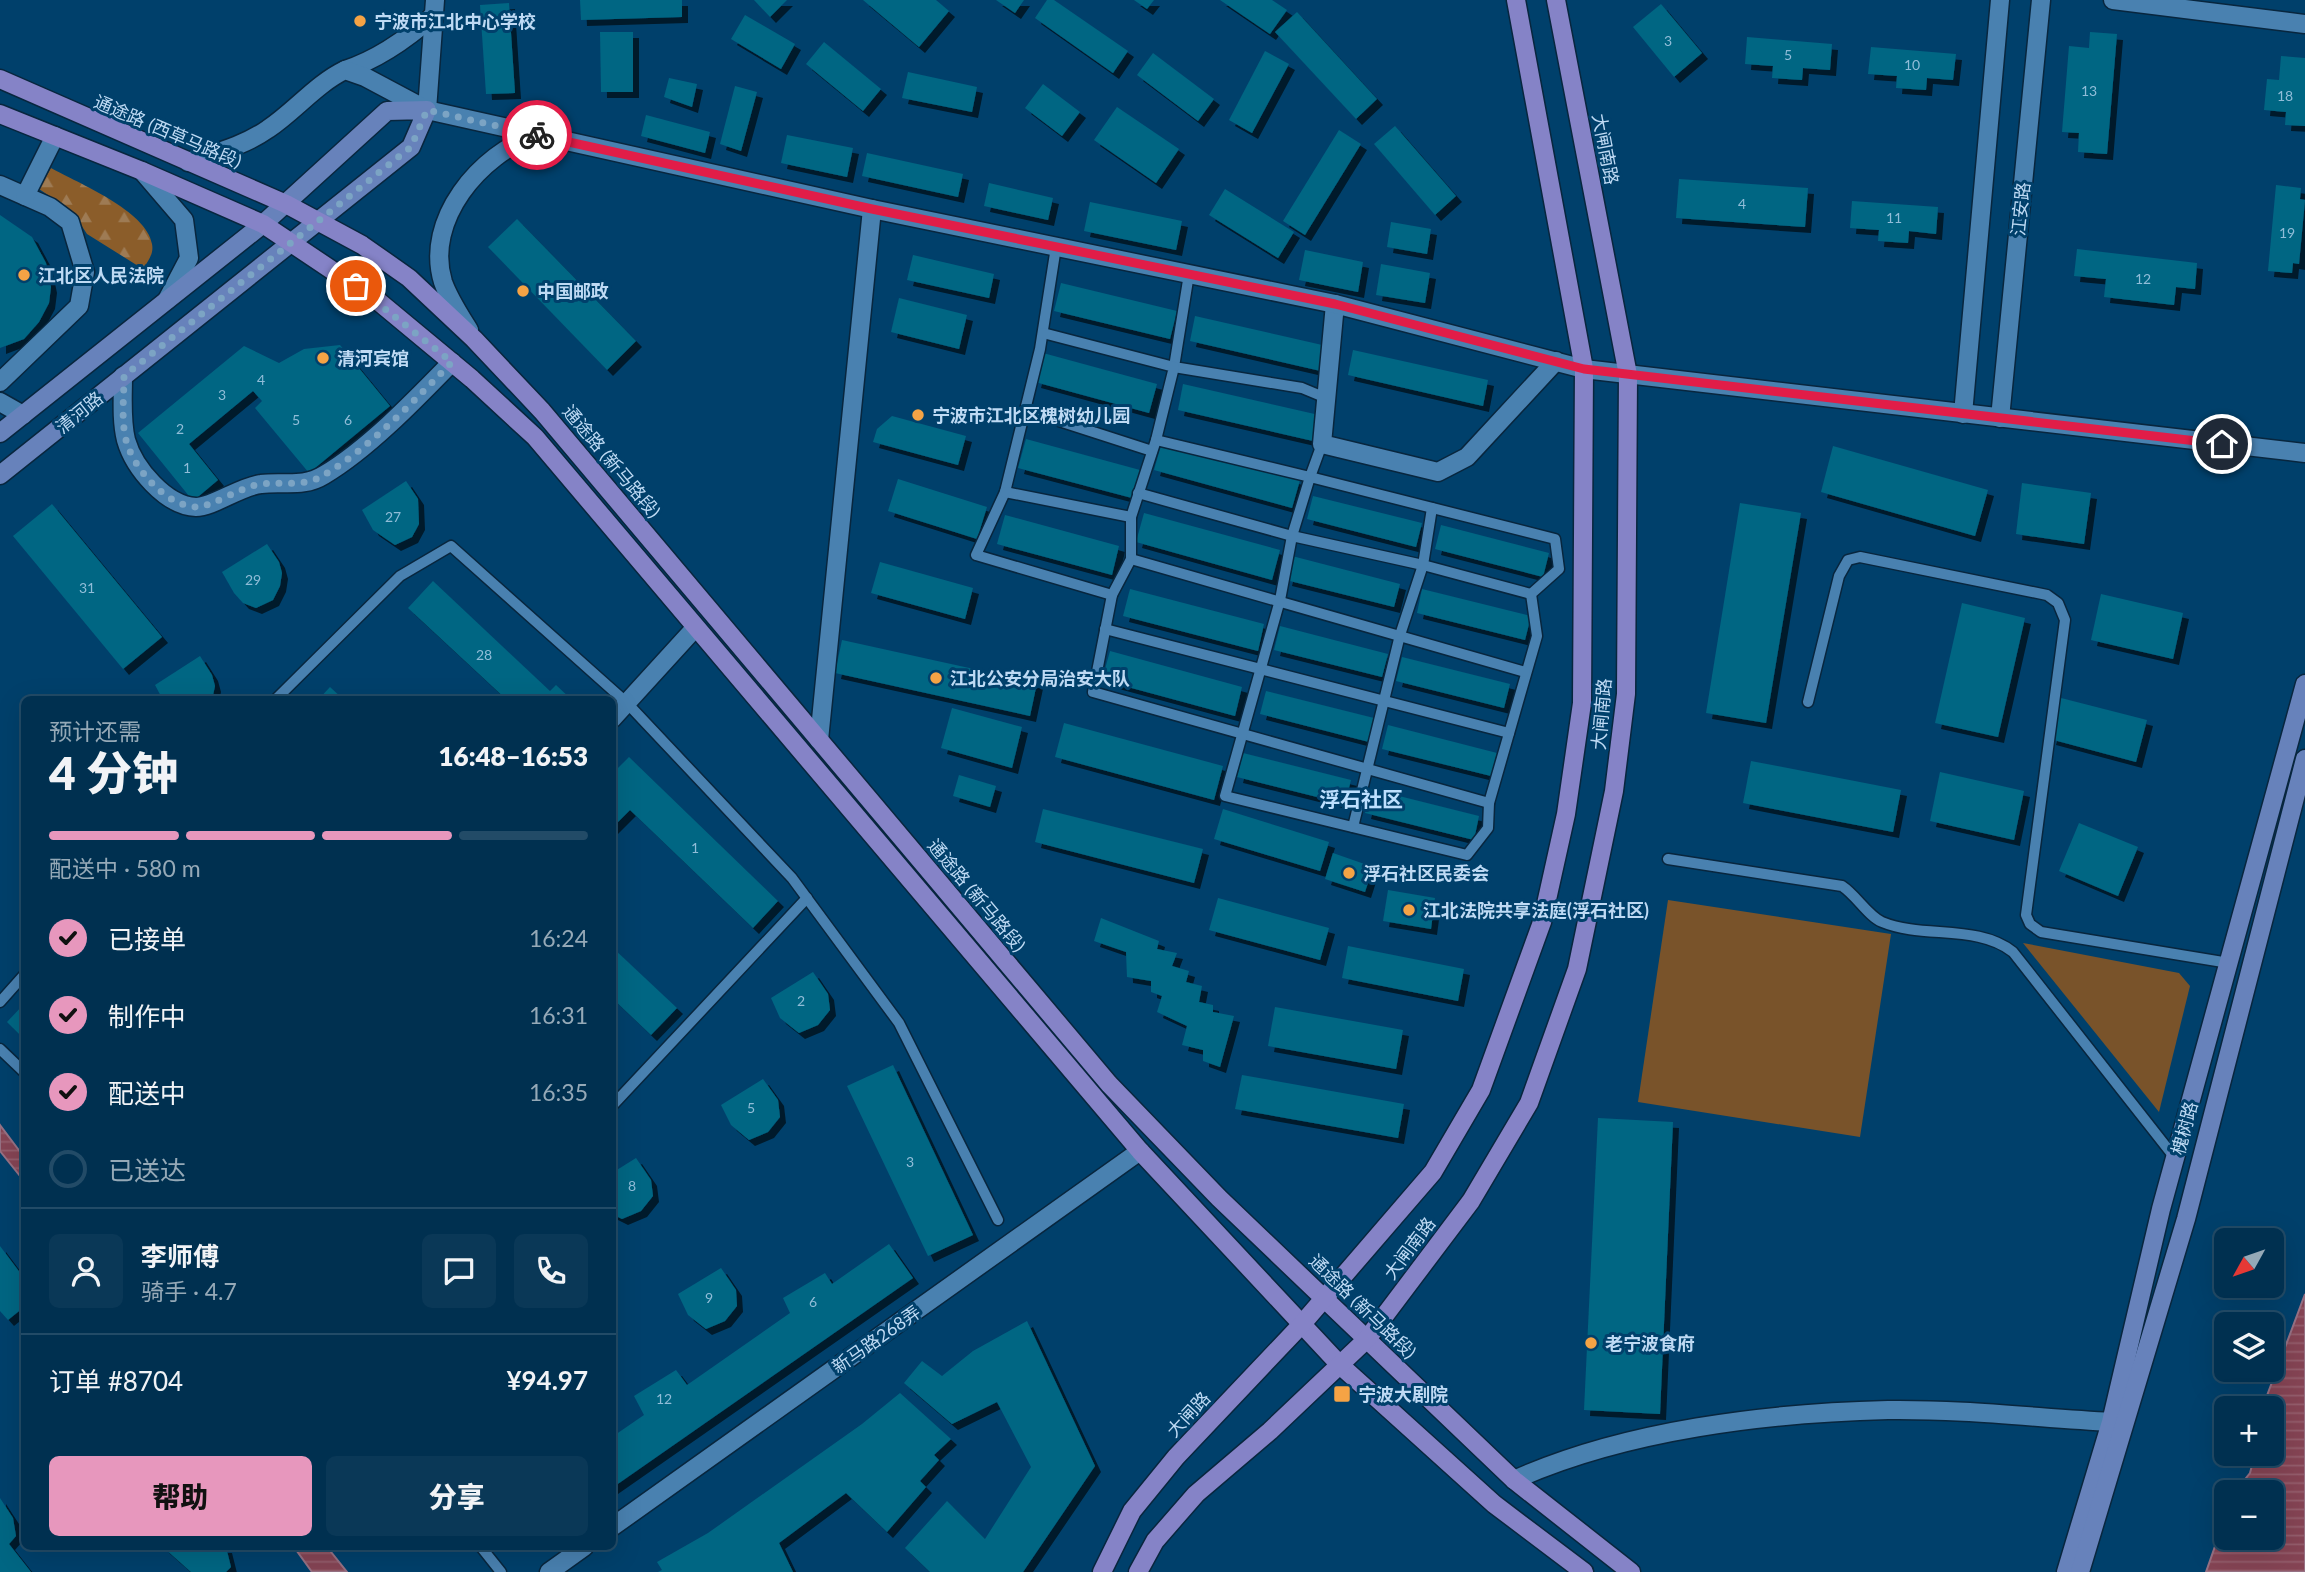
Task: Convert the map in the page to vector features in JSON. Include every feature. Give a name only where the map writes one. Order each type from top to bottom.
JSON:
[{"type":"main road","name":"大闸南路","points":[[1323,1299],[1433,1172],[1481,1090],[1542,922],[1566,814],[1582,703],[1584,369],[1516,0]]},
{"type":"main road","name":"大闸南路","points":[[1340,1365],[1367,1339],[1471,1201],[1530,1103],[1577,969],[1614,790],[1626,694],[1629,375],[1556,0]]},
{"type":"main road","name":"通途路 (西草马路段)","points":[[0,79],[286,204],[318,223]]},
{"type":"main road","name":"清河路","points":[[0,433],[263,224],[387,111],[427,110],[411,147],[0,475]]},
{"type":"main road","points":[[0,114],[142,171],[263,224],[378,301],[452,362],[535,437],[1140,1151],[1340,1365],[1494,1504],[1584,1572]]},
{"type":"main road","name":"通途路 (新马路段)","points":[[318,223],[362,245],[409,278],[474,339],[542,411],[1109,1084],[1219,1198],[1514,1480],[1631,1572]]},
{"type":"main road","name":"槐树路","points":[[2066,1572],[2111,1422],[2175,1158],[2305,684]]},
{"type":"main road","name":"槐树路","points":[[2080,1572],[2186,1219],[2305,759]]},
{"type":"main road","name":"大闸路","points":[[1101,1572],[1132,1511],[1176,1457],[1323,1299]]},
{"type":"main road","points":[[1138,1572],[1155,1541],[1196,1494],[1340,1365]]},
{"type":"street","points":[[1963,414],[2000,0]]},
{"type":"street","name":"江安路","points":[[2000,418],[2040,0]]},
{"type":"street","points":[[2113,0],[2305,24]]},
{"type":"street","points":[[188,162],[255,138],[289,114],[327,79],[388,50],[434,7]]},
{"type":"street","points":[[427,110],[434,7]]},
{"type":"street","points":[[345,70],[365,77],[427,110],[872,209],[1335,304],[1584,369],[2305,453]]},
{"type":"street","points":[[474,339],[452,302],[443,280],[439,257],[441,233],[449,212],[484,167],[506,148],[536,134]]},
{"type":"street","points":[[25,196],[55,136]]},
{"type":"street","points":[[142,171],[184,220],[189,258],[165,303]]},
{"type":"street","points":[[0,185],[50,207],[70,222],[85,272],[79,306],[0,382]]},
{"type":"street","points":[[819,740],[872,209]]},
{"type":"street","points":[[1335,304],[1322,444],[1438,472],[1467,457],[1556,361]]},
{"type":"street","points":[[124,376],[125,432],[134,458],[155,486],[176,502],[198,507],[233,492],[262,484],[293,485],[323,476],[419,396],[452,362]]},
{"type":"street","points":[[0,402],[23,415]]},
{"type":"street","points":[[616,715],[695,628]]},
{"type":"street","name":"新马路268弄","points":[[616,1524],[1140,1151]]},
{"type":"street","points":[[1514,1480],[1554,1462],[1662,1436],[1772,1418],[1889,1410],[2111,1422]]},
{"type":"street","points":[[549,1572],[580,1550]]},
{"type":"lane","points":[[1056,247],[1043,332],[1005,492],[976,555],[1112,595]]},
{"type":"lane","points":[[1189,274],[1174,367],[1156,439],[1131,517],[1131,559],[1112,595],[1093,692],[1489,803]]},
{"type":"lane","points":[[1043,332],[1174,367],[1302,388],[1326,398]]},
{"type":"lane","points":[[1025,410],[1152,451]]},
{"type":"lane","points":[[1156,439],[1555,539],[1559,569],[1531,594]]},
{"type":"lane","points":[[1322,444],[1292,536],[1280,600],[1225,796],[1467,855],[1488,828],[1489,803],[1537,636],[1531,594]]},
{"type":"lane","points":[[1005,492],[1131,517]]},
{"type":"lane","points":[[1138,493],[1292,536],[1423,565],[1531,594]]},
{"type":"lane","points":[[1353,827],[1400,635],[1423,565],[1432,508]]},
{"type":"lane","points":[[279,696],[401,576],[451,545],[627,703],[792,878],[899,1023],[998,1220]]},
{"type":"lane","points":[[1808,702],[1839,576],[1848,561],[1860,557],[2047,595],[2058,603],[2065,620],[2026,915],[2030,924],[2041,932],[2229,963]]},
{"type":"lane","points":[[1131,559],[1525,672]]},
{"type":"lane","points":[[1105,629],[1509,733]]},
{"type":"lane","points":[[1668,859],[1842,886],[1857,896],[1879,921],[1901,927],[1998,940],[2012,952],[2175,1158]]},
{"type":"lane","points":[[616,1102],[807,898]]},
{"type":"lane","points":[[0,1002],[21,978]]},
{"type":"lane","points":[[0,1049],[21,1069]]},
{"type":"lane","points":[[483,1550],[501,1572]]},
{"type":"shaded area","points":[[1668,900],[1891,934],[1860,1137],[1638,1102]]},
{"type":"shaded area","points":[[2023,943],[2179,973],[2190,986],[2159,1112]]},
{"type":"shaded area","points":[[0,1125],[21,1153],[21,1177],[0,1151]]},
{"type":"shaded area","points":[[2305,1294],[2305,1572],[2206,1572],[2214,1549],[2284,1550],[2284,1480],[2244,1480],[2252,1466],[2284,1466],[2284,1396],[2267,1396],[2272,1382],[2284,1382],[2284,1350]]},
{"type":"shaded area","points":[[296,1550],[329,1550],[347,1572],[312,1572]]},
{"type":"green space","points":[[51,168],[110,199],[138,220],[152,244],[150,257],[143,269],[87,234],[72,211],[39,189]]},
{"type":"building","points":[[580,0],[682,0],[682,17],[581,20]]},
{"type":"building","points":[[754,0],[787,0],[770,17]]},
{"type":"building","points":[[863,0],[936,0],[949,11],[919,47]]},
{"type":"building","points":[[996,0],[1024,0],[1015,13]]},
{"type":"building","points":[[1047,0],[1054,0],[1128,51],[1113,73],[1035,18]]},
{"type":"building","points":[[1134,0],[1154,0],[1147,9]]},
{"type":"building","points":[[1220,0],[1272,0],[1287,10],[1270,34]]},
{"type":"building","points":[[509,3],[515,93],[486,94],[480,5]]},
{"type":"building","points":[[1661,4],[1702,53],[1674,77],[1633,27]]},
{"type":"building","points":[[1297,12],[1377,99],[1356,119],[1275,32]]},
{"type":"building","points":[[745,15],[795,44],[781,69],[731,39]]},
{"type":"building","points":[[600,32],[633,32],[633,92],[601,92]]},
{"type":"building","points":[[2090,32],[2117,34],[2107,154],[2078,152],[2079,133],[2062,132],[2069,46],[2089,48]]},
{"type":"building","points":[[1747,37],[1832,44],[1830,70],[1803,68],[1802,80],[1772,78],[1773,66],[1745,64]]},
{"type":"building","points":[[824,42],[881,89],[863,111],[806,64]]},
{"type":"building","points":[[1871,47],[1956,54],[1953,80],[1927,78],[1926,90],[1896,88],[1897,76],[1868,74]]},
{"type":"building","points":[[1265,51],[1289,64],[1252,133],[1229,120]]},
{"type":"building","points":[[1153,53],[1214,99],[1198,121],[1137,75]]},
{"type":"building","points":[[2281,56],[2305,58],[2305,126],[2285,125],[2286,112],[2264,110],[2267,79],[2279,80]]},
{"type":"building","points":[[908,72],[977,87],[972,112],[902,98]]},
{"type":"building","points":[[669,78],[697,84],[692,107],[664,97]]},
{"type":"building","points":[[1043,84],[1080,112],[1062,136],[1025,108]]},
{"type":"building","points":[[735,86],[757,92],[741,151],[720,144]]},
{"type":"building","points":[[1117,107],[1179,149],[1156,183],[1094,140]]},
{"type":"building","points":[[646,115],[710,132],[705,153],[641,136]]},
{"type":"building","points":[[1395,126],[1456,196],[1435,215],[1374,144]]},
{"type":"building","points":[[1339,130],[1361,144],[1305,235],[1283,221]]},
{"type":"building","points":[[787,135],[853,148],[847,177],[781,163]]},
{"type":"building","points":[[867,153],[963,174],[958,197],[862,176]]},
{"type":"building","points":[[1679,179],[1808,188],[1805,227],[1676,218]]},
{"type":"building","points":[[989,183],[1053,198],[1048,220],[984,206]]},
{"type":"building","points":[[2276,185],[2301,188],[2300,199],[2305,200],[2299,264],[2293,263],[2292,273],[2268,271]]},
{"type":"building","points":[[1225,189],[1294,232],[1278,258],[1209,215]]},
{"type":"building","points":[[1852,201],[1938,207],[1936,234],[1909,231],[1908,243],[1878,241],[1879,230],[1850,228]]},
{"type":"building","points":[[1090,202],[1182,221],[1176,250],[1084,231]]},
{"type":"building","name":"江北区人民法院","points":[[0,215],[32,237],[46,263],[51,287],[49,303],[39,322],[24,339],[0,348]]},
{"type":"building","points":[[517,219],[636,341],[607,370],[488,247]]},
{"type":"building","points":[[1391,222],[1431,229],[1427,254],[1387,247]]},
{"type":"building","points":[[2077,249],[2197,263],[2195,289],[2176,287],[2174,305],[2104,297],[2106,279],[2074,276]]},
{"type":"building","points":[[1305,250],[1363,262],[1358,292],[1299,280]]},
{"type":"building","points":[[913,255],[994,274],[989,298],[907,280]]},
{"type":"building","points":[[1381,264],[1430,273],[1425,303],[1376,295]]},
{"type":"building","points":[[1061,283],[1177,311],[1170,339],[1054,311]]},
{"type":"building","points":[[899,298],[967,315],[959,349],[891,332]]},
{"type":"building","points":[[1195,316],[1331,347],[1325,372],[1190,341]]},
{"type":"building","points":[[340,345],[390,406],[309,473],[255,408],[262,401],[253,391],[189,444],[218,480],[193,501],[138,433],[244,346],[279,363],[304,349]]},
{"type":"building","points":[[1353,350],[1488,380],[1483,406],[1348,375]]},
{"type":"building","points":[[1043,353],[1157,384],[1149,413],[1035,382]]},
{"type":"building","points":[[1183,384],[1319,415],[1313,441],[1178,410]]},
{"type":"building","points":[[892,416],[966,436],[958,465],[873,442],[877,429]]},
{"type":"building","points":[[1026,439],[1140,470],[1132,498],[1018,468]]},
{"type":"building","points":[[1162,442],[1300,480],[1292,508],[1154,470]]},
{"type":"building","points":[[1833,446],[1988,490],[1975,536],[1821,492]]},
{"type":"building","points":[[898,479],[987,507],[977,539],[888,511]]},
{"type":"building","points":[[406,481],[418,499],[419,524],[412,537],[395,545],[373,530],[362,510]]},
{"type":"building","points":[[2022,483],[2091,493],[2084,544],[2016,534]]},
{"type":"building","points":[[1313,496],[1422,523],[1416,547],[1307,519]]},
{"type":"building","points":[[1740,503],[1801,513],[1766,723],[1706,713]]},
{"type":"building","points":[[52,504],[162,637],[123,669],[13,536]]},
{"type":"building","points":[[1144,513],[1280,550],[1272,580],[1136,542]]},
{"type":"building","points":[[1005,515],[1119,546],[1112,575],[997,544]]},
{"type":"building","points":[[1441,525],[1549,553],[1543,577],[1435,549]]},
{"type":"building","points":[[267,544],[279,562],[282,573],[280,586],[273,600],[256,608],[243,603],[222,572]]},
{"type":"building","points":[[1292,556],[1400,584],[1394,607],[1286,580]]},
{"type":"building","points":[[880,562],[973,588],[965,619],[871,593]]},
{"type":"building","points":[[433,581],[550,691],[556,685],[568,696],[503,696],[408,608]]},
{"type":"building","points":[[1130,589],[1264,624],[1258,651],[1123,616]]},
{"type":"building","points":[[1422,589],[1531,616],[1525,640],[1417,613]]},
{"type":"building","points":[[2101,594],[2183,613],[2173,659],[2091,640]]},
{"type":"building","points":[[1962,603],[2025,618],[1998,737],[1935,723]]},
{"type":"building","points":[[1280,626],[1388,654],[1382,677],[1274,650]]},
{"type":"building","name":"江北公安分局治安大队","points":[[842,640],[1037,683],[1030,716],[835,673]]},
{"type":"building","points":[[1110,651],[1242,687],[1235,716],[1102,680]]},
{"type":"building","points":[[200,656],[212,675],[215,686],[213,696],[161,696],[155,685]]},
{"type":"building","points":[[1402,657],[1510,684],[1504,708],[1396,681]]},
{"type":"building","points":[[330,687],[340,696],[322,696]]},
{"type":"building","points":[[1266,691],[1374,718],[1369,742],[1260,714]]},
{"type":"building","points":[[2061,698],[2147,720],[2136,762],[2050,739]]},
{"type":"building","points":[[952,708],[1022,727],[1012,768],[941,748]]},
{"type":"building","points":[[1064,723],[1223,766],[1214,800],[1055,757]]},
{"type":"building","points":[[1388,725],[1497,753],[1491,776],[1382,749]]},
{"type":"building","points":[[1243,753],[1351,780],[1345,804],[1237,777]]},
{"type":"building","points":[[629,757],[778,901],[753,928],[630,810],[616,824],[616,770]]},
{"type":"building","points":[[1751,761],[1901,790],[1893,832],[1743,803]]},
{"type":"building","points":[[1940,772],[2024,791],[2014,840],[1930,821]]},
{"type":"building","points":[[959,775],[996,786],[990,807],[953,796]]},
{"type":"building","points":[[1371,789],[1479,816],[1474,840],[1365,813]]},
{"type":"building","points":[[1043,809],[1203,849],[1194,883],[1035,842]]},
{"type":"building","points":[[1223,809],[1329,842],[1320,871],[1214,839]]},
{"type":"building","points":[[2079,823],[2138,847],[2118,896],[2059,871]]},
{"type":"building","name":"浮石社区民委会","points":[[1333,853],[1373,867],[1365,892],[1325,879]]},
{"type":"building","name":"江北法院共享法庭(浮石社区)","points":[[1388,890],[1435,898],[1431,929],[1383,921]]},
{"type":"building","points":[[1218,898],[1329,928],[1320,960],[1209,930]]},
{"type":"building","points":[[1101,918],[1159,941],[1157,949],[1177,953],[1172,966],[1189,971],[1186,982],[1202,986],[1199,1002],[1213,1005],[1213,1012],[1234,1016],[1220,1067],[1203,1061],[1203,1050],[1182,1045],[1187,1026],[1157,1012],[1162,996],[1151,992],[1151,981],[1127,977],[1126,952],[1094,941]]},
{"type":"building","points":[[1348,946],[1464,969],[1458,1001],[1342,978]]},
{"type":"building","points":[[616,951],[677,1008],[651,1035],[616,1002]]},
{"type":"building","points":[[813,972],[828,994],[830,1010],[818,1025],[799,1033],[780,1018],[771,998]]},
{"type":"building","points":[[21,1007],[21,1036],[7,1022]]},
{"type":"building","points":[[1275,1007],[1403,1030],[1396,1069],[1268,1046]]},
{"type":"building","points":[[893,1065],[973,1235],[928,1256],[847,1086]]},
{"type":"building","points":[[1242,1075],[1404,1104],[1398,1138],[1235,1109]]},
{"type":"building","points":[[763,1079],[778,1100],[780,1117],[768,1132],[749,1140],[731,1125],[721,1105]]},
{"type":"building","points":[[1598,1118],[1673,1122],[1660,1414],[1584,1410]]},
{"type":"building","points":[[636,1158],[651,1180],[653,1196],[641,1211],[622,1219],[616,1216],[616,1170]]},
{"type":"building","points":[[889,1244],[913,1278],[616,1485],[616,1434],[644,1415],[634,1396],[676,1370],[687,1385],[790,1313],[783,1298],[825,1273],[832,1284]]},
{"type":"building","points":[[0,1246],[21,1274],[21,1309],[8,1320],[0,1311]]},
{"type":"building","points":[[721,1268],[736,1290],[737,1306],[725,1321],[706,1329],[688,1315],[678,1294]]},
{"type":"building","points":[[1027,1321],[1095,1466],[1023,1572],[930,1572],[905,1548],[947,1501],[985,1539],[1031,1467],[997,1402],[952,1424],[904,1383],[922,1361],[942,1376],[973,1351]]},
{"type":"building","points":[[900,1393],[951,1439],[934,1455],[939,1460],[920,1481],[926,1487],[887,1532],[846,1493],[779,1543],[793,1572],[658,1572],[662,1570],[657,1562],[708,1533],[862,1424]]},
{"type":"building","points":[[0,1498],[13,1518],[16,1536],[9,1544],[31,1572],[0,1572]]},
{"type":"building","points":[[166,1550],[227,1550],[231,1567],[226,1572],[191,1572]]},
{"type":"way so far","points":[[356,286],[452,362],[419,396],[323,476],[293,485],[262,484],[233,492],[198,507],[176,502],[155,486],[134,458],[126,442],[124,376],[411,147],[427,110],[537,135]]},
{"type":"place","name":"宁波市江北中心学校","points":[[360,21]]},
{"type":"place","name":"江北区人民法院","points":[[24,275]]},
{"type":"place","name":"中国邮政","points":[[523,291]]},
{"type":"place","name":"清河宾馆","points":[[323,358]]},
{"type":"place","name":"宁波市江北区槐树幼儿园","points":[[918,415]]},
{"type":"place","name":"江北公安分局治安大队","points":[[936,678]]},
{"type":"place","name":"浮石社区民委会","points":[[1349,873]]},
{"type":"place","name":"江北法院共享法庭(浮石社区)","points":[[1409,910]]},
{"type":"place","name":"老宁波食府","points":[[1591,1343]]},
{"type":"place","name":"宁波大剧院","points":[[1342,1394]]},
{"type":"district","name":"浮石社区","points":[[1361,798]]},
{"type":"route","points":[[537,135],[872,209],[1335,304],[1584,369],[2222,444]]}]
